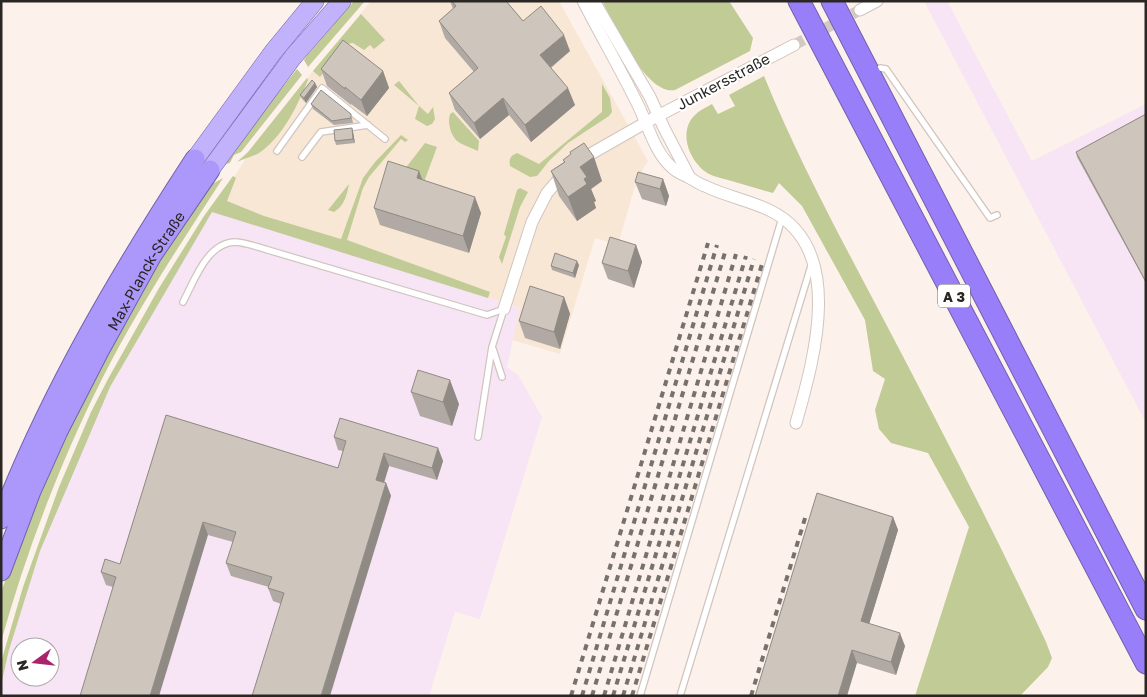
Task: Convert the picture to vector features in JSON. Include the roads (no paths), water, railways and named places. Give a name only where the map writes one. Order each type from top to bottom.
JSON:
[{"type":"highway","name":"A 3","points":[[800,1],[1146,663]]},
{"type":"highway","name":"A 3","points":[[832,1],[1146,609]]},
{"type":"highway","name":"Max-Planck-Straße","points":[[1,519],[42,424],[81,346],[138,248],[202,165]]},
{"type":"highway","name":"Max-Planck-Straße","points":[[1,571],[50,448],[99,350],[202,165]]},
{"type":"main road","name":"Max-Planck-Straße","points":[[202,165],[273,52],[315,1]]},
{"type":"main road","name":"Max-Planck-Straße","points":[[202,165],[342,1]]},
{"type":"street","points":[[583,1],[652,119]]},
{"type":"street","points":[[594,1],[650,97],[652,119],[660,154],[675,170],[704,186],[767,209],[782,217],[799,234],[813,259],[817,279],[819,316],[808,382],[796,423]]},
{"type":"street","points":[[860,10],[877,1]]},
{"type":"street","name":"Junkersstraße","points":[[504,309],[532,222],[547,194],[564,173],[583,157],[794,45]]},
{"type":"lane","points":[[880,68],[886,69],[990,218],[997,215]]},
{"type":"lane","points":[[277,151],[322,88],[384,139]]},
{"type":"lane","points":[[302,157],[321,132],[368,125]]},
{"type":"lane","points":[[640,696],[782,217]]},
{"type":"lane","points":[[183,302],[205,260],[213,251],[223,245],[234,242],[268,250],[487,316],[504,309]]},
{"type":"lane","points":[[680,696],[813,259]]},
{"type":"lane","points":[[478,437],[492,347],[504,309]]},
{"type":"lane","points":[[492,347],[502,377]]},
{"type":"tunnel","points":[[794,45],[860,10]]},
{"type":"railway","points":[[571,696],[708,243]]},
{"type":"railway","points":[[582,696],[717,245]]},
{"type":"railway","points":[[592,696],[726,249]]},
{"type":"railway","points":[[604,696],[736,254]]},
{"type":"railway","points":[[613,696],[746,256]]},
{"type":"railway","points":[[623,696],[754,259]]},
{"type":"railway","points":[[632,696],[762,264]]},
{"type":"railway","points":[[751,696],[806,515]]}]
